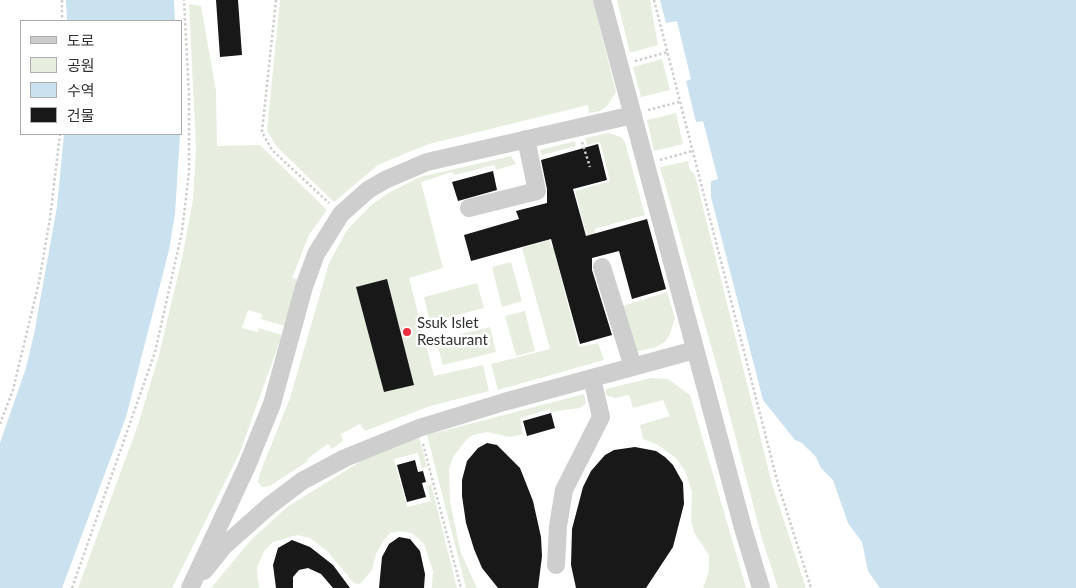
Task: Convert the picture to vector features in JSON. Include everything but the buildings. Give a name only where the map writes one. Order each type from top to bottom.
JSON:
[{"type":"street","points":[[602,0],[640,113],[696,350],[743,528],[761,588]]},
{"type":"street","points":[[190,588],[246,468],[272,404],[304,287],[316,254],[341,214],[368,190],[403,170],[427,162],[640,113]]},
{"type":"street","points":[[469,208],[537,191],[526,139]]},
{"type":"street","points":[[602,267],[633,367]]},
{"type":"street","points":[[190,588],[224,546],[242,529],[302,481],[345,458],[419,428],[696,350]]},
{"type":"street","points":[[556,565],[558,526],[564,490],[601,417],[592,378]]},
{"type":"path","points":[[62,0],[62,20]]},
{"type":"path","points":[[72,588],[156,352],[182,232],[190,172],[189,96],[184,0]]},
{"type":"path","points":[[276,0],[262,132],[272,150],[341,214]]},
{"type":"path","points":[[654,0],[778,484],[811,588]]},
{"type":"path","points":[[634,61],[668,52]]},
{"type":"path","points":[[640,113],[679,102]]},
{"type":"path","points":[[0,424],[13,390],[37,291],[50,218],[60,135]]},
{"type":"path","points":[[580,136],[590,167]]},
{"type":"path","points":[[659,160],[692,151]]},
{"type":"path","points":[[419,428],[461,588]]},
{"type":"green space","points":[[280,0],[593,0],[616,92],[607,106],[600,111],[589,113],[588,105],[429,144],[378,165],[334,202],[277,147],[267,131]]},
{"type":"green space","points":[[617,0],[650,0],[658,45],[630,53]]},
{"type":"green space","points":[[189,4],[201,6],[216,91],[217,146],[260,145],[327,210],[309,235],[292,278],[297,279],[285,326],[261,319],[262,314],[248,310],[242,328],[257,332],[259,328],[282,335],[240,452],[172,588],[78,588],[138,425],[159,355],[182,258],[193,200],[196,147]]},
{"type":"green space","points":[[662,59],[670,90],[641,97],[633,67]]},
{"type":"green space","points":[[676,113],[683,144],[654,151],[647,120]]},
{"type":"green space","points":[[608,133],[621,137],[625,142],[645,215],[594,229],[597,242],[555,255],[579,347],[598,343],[604,360],[498,390],[491,364],[550,349],[522,248],[549,240],[552,248],[588,239],[575,191],[610,181],[600,142],[587,145],[585,138]]},
{"type":"green space","points":[[575,141],[576,146],[542,155],[540,150]]},
{"type":"green space","points":[[511,156],[516,164],[496,170],[494,165],[455,175],[452,172],[421,182],[443,268],[409,278],[434,376],[483,365],[489,391],[430,406],[365,431],[360,424],[341,434],[343,441],[332,449],[328,444],[307,459],[308,461],[270,486],[262,487],[258,482],[260,473],[290,398],[329,263],[347,230],[370,206],[388,193],[420,177]]},
{"type":"green space","points":[[688,161],[690,170],[695,175],[772,484],[806,588],[778,588],[762,539],[719,374],[660,167]]},
{"type":"green space","points":[[511,262],[522,301],[502,307],[492,267]]},
{"type":"green space","points":[[477,283],[484,308],[430,322],[424,297]]},
{"type":"green space","points":[[667,292],[675,318],[670,334],[665,342],[656,347],[635,352],[620,307]]},
{"type":"green space","points":[[525,311],[535,351],[516,356],[505,316]]},
{"type":"green space","points":[[490,327],[496,352],[443,365],[436,340]]},
{"type":"green space","points":[[651,378],[668,379],[690,395],[746,588],[703,588],[709,571],[709,555],[695,534],[691,521],[692,492],[685,471],[676,458],[656,444],[643,439],[640,425],[670,416],[663,400],[633,408],[629,395],[615,398],[606,395],[606,389]]},
{"type":"green space","points":[[584,394],[586,403],[580,408],[551,412],[550,409],[520,418],[523,434],[510,437],[487,432],[473,435],[466,440],[453,457],[449,469],[450,502],[461,553],[477,588],[466,588],[427,435]]},
{"type":"green space","points":[[419,437],[427,467],[422,468],[418,453],[394,459],[407,507],[431,501],[427,486],[431,484],[457,588],[432,588],[433,571],[424,544],[412,533],[400,531],[390,533],[383,541],[376,554],[372,570],[360,584],[354,583],[327,551],[310,538],[297,535],[273,542],[264,551],[257,568],[259,588],[211,588],[251,540],[287,507],[366,458]]},
{"type":"water","points":[[66,0],[174,0],[175,20],[67,20]]},
{"type":"water","points":[[660,0],[1076,0],[1076,588],[880,588],[868,571],[862,542],[848,523],[833,480],[821,468],[816,457],[802,443],[795,440],[763,400],[711,197],[711,181],[718,179],[703,121],[696,122],[686,81],[691,79],[677,21],[666,23]]},
{"type":"water","points":[[64,135],[180,135],[175,214],[169,250],[126,417],[62,588],[0,588],[0,443],[26,368],[57,207]]},
{"type":"place","name":"Ssuk Islet Restaurant","points":[[407,332]]}]
